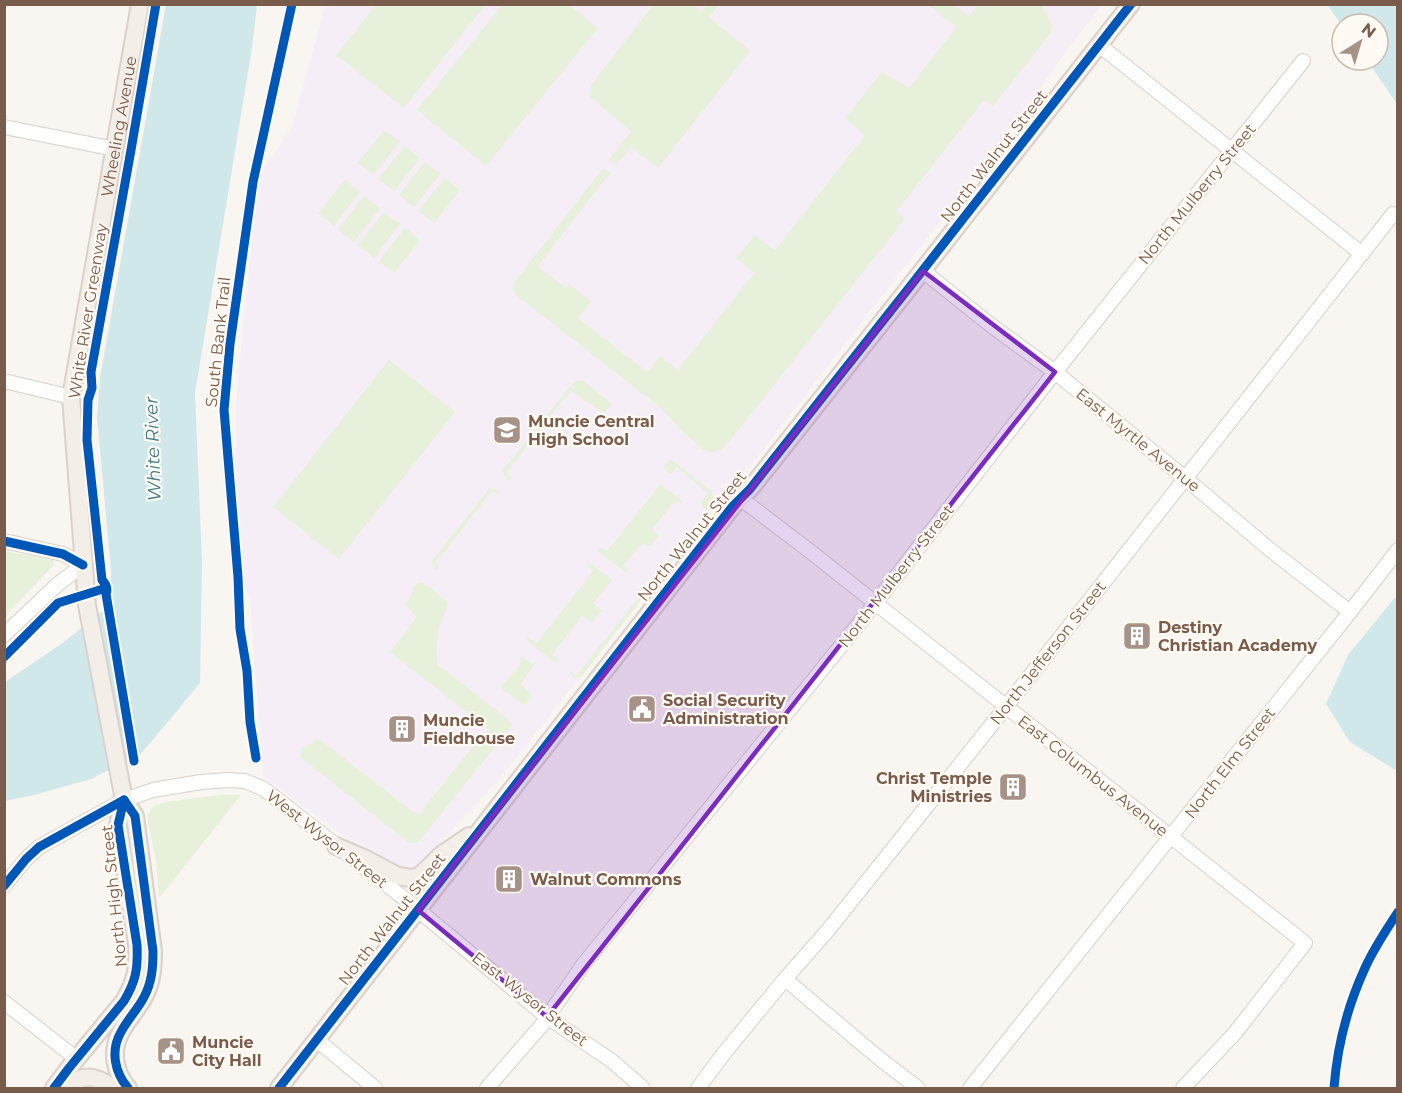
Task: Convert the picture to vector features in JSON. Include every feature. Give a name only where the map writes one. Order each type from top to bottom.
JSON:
[{"type":"main road","name":"Wheeling Avenue","points":[[104,690],[87,605],[71,397],[140,4]]},
{"type":"main road","name":"North Walnut Street","points":[[279,1089],[634,632],[740,498],[750,489],[1131,4]]},
{"type":"main road","name":"North High Street","points":[[54,1089],[124,1001],[136,977],[138,962],[118,825],[124,800],[104,690]]},
{"type":"main road","name":"North High Street","points":[[124,800],[135,816],[153,951],[151,980],[144,997],[117,1039],[115,1058],[117,1069],[128,1089]]},
{"type":"main road","points":[[336,846],[398,876],[411,878],[423,873],[441,855],[483,828]]},
{"type":"main road","points":[[65,1089],[77,1079],[85,1077],[96,1078],[113,1089]]},
{"type":"street","points":[[1099,45],[1362,254]]},
{"type":"street","name":"North Mulberry Street","points":[[487,1089],[542,1025],[584,965],[875,603],[1055,372],[1303,61]]},
{"type":"street","points":[[4,127],[115,149]]},
{"type":"street","name":"North Jefferson Street","points":[[698,1089],[725,1052],[829,929],[1006,707],[1393,214]]},
{"type":"street","name":"East Myrtle Avenue","points":[[922,271],[1055,372],[1268,548],[1350,612]]},
{"type":"street","points":[[4,381],[71,397]]},
{"type":"street","name":"East Columbus Avenue","points":[[740,498],[1305,943],[1235,1033],[1183,1089]]},
{"type":"street","points":[[4,541],[63,554],[83,565],[51,590],[4,634]]},
{"type":"street","name":"North Elm Street","points":[[970,1089],[1398,550]]},
{"type":"street","name":"West Wysor Street","points":[[4,886],[39,847],[124,800],[153,790],[228,780],[245,781],[264,789],[418,910]]},
{"type":"street","name":"East Wysor Street","points":[[418,910],[547,1017],[612,1061],[643,1089]]},
{"type":"street","points":[[786,979],[918,1089]]},
{"type":"street","points":[[4,1002],[77,1059]]},
{"type":"street","points":[[317,1040],[375,1089]]},
{"type":"highlighted area","points":[[923,271],[1055,372],[547,1017],[418,910]]},
{"type":"shaded area","name":"Muncie Central High School","points":[[325,5],[1102,5],[1012,128],[745,473],[735,476],[716,499],[713,510],[495,784],[427,861],[409,869],[392,865],[366,846],[344,837],[263,776],[250,595],[242,589],[233,449],[237,447],[238,378],[258,178],[293,125]]},
{"type":"green space","points":[[503,4],[570,5],[598,28],[486,166],[417,110]]},
{"type":"green space","points":[[376,5],[485,5],[404,108],[336,55]]},
{"type":"green space","points":[[653,5],[693,5],[701,11],[707,5],[719,5],[709,17],[750,51],[658,168],[631,147],[616,165],[609,159],[631,132],[590,96],[591,85]]},
{"type":"green space","points":[[928,5],[954,5],[969,16],[978,5],[1042,5],[1052,25],[1051,33],[993,106],[984,100],[896,212],[905,219],[721,450],[712,452],[703,450],[661,408],[516,295],[513,288],[515,281],[603,168],[610,173],[538,266],[566,288],[569,284],[591,301],[578,318],[647,372],[660,356],[678,370],[754,273],[736,258],[755,235],[775,250],[865,135],[845,118],[882,72],[909,88],[956,27]]},
{"type":"green space","points":[[384,130],[400,142],[373,175],[358,163]]},
{"type":"green space","points":[[405,146],[420,158],[394,191],[378,179]]},
{"type":"green space","points":[[425,162],[440,174],[414,207],[399,195]]},
{"type":"green space","points":[[445,178],[460,190],[434,223],[418,211]]},
{"type":"green space","points":[[345,180],[360,192],[334,226],[318,213]]},
{"type":"green space","points":[[364,196],[380,208],[354,242],[338,229]]},
{"type":"green space","points":[[384,212],[400,224],[374,258],[358,245]]},
{"type":"green space","points":[[405,228],[420,240],[394,273],[379,261]]},
{"type":"green space","points":[[389,360],[455,412],[339,559],[273,507]]},
{"type":"green space","points":[[577,381],[584,381],[611,403],[610,407],[604,412],[600,411],[571,390],[507,472],[511,477],[509,480],[503,470]]},
{"type":"green space","points":[[671,459],[712,492],[714,500],[711,510],[581,677],[574,678],[569,672],[571,671],[576,676],[708,511],[701,503],[708,493],[677,467],[671,474],[663,468]]},
{"type":"green space","points":[[660,485],[683,504],[674,501],[652,530],[659,535],[650,546],[642,543],[623,565],[628,570],[625,572],[598,550],[600,548],[607,551]]},
{"type":"green space","points":[[490,488],[494,488],[499,494],[492,491],[436,562],[439,567],[437,570],[432,561]]},
{"type":"green space","points":[[5,551],[54,562],[52,567],[5,616]]},
{"type":"green space","points":[[589,562],[612,580],[593,603],[602,611],[592,623],[582,616],[552,655],[558,660],[555,663],[527,640],[528,637],[537,643],[593,571],[587,565]]},
{"type":"green space","points":[[420,582],[448,602],[438,633],[438,665],[509,720],[512,726],[420,840],[409,843],[300,757],[302,747],[312,744],[318,738],[413,812],[419,814],[478,740],[489,730],[390,652],[417,617],[405,605],[413,587]]},
{"type":"green space","points":[[522,657],[534,665],[521,684],[532,695],[526,704],[522,704],[500,687],[519,666]]},
{"type":"green space","points":[[220,795],[241,795],[159,897],[156,860],[148,814],[155,806],[166,802]]},
{"type":"water","name":"White River","points":[[166,5],[257,5],[252,48],[195,393],[202,562],[200,683],[141,754],[91,779],[5,801],[5,682],[64,642],[111,604],[111,570],[97,417],[100,378]]},
{"type":"water","points":[[1327,5],[1396,5],[1398,7],[1397,104],[1375,72],[1390,72],[1390,12],[1332,12]]},
{"type":"water","points":[[1397,595],[1397,771],[1350,742],[1326,704],[1348,655]]},
{"type":"cycle path","name":"White River Greenway","points":[[134,761],[106,594],[107,588],[102,580],[87,440],[88,400],[92,388],[91,372],[156,4]]},
{"type":"cycle path","name":"South Bank Trail","points":[[256,758],[240,629],[224,410],[230,344],[253,182],[292,4]]},
{"type":"cycle path","points":[[279,1088],[732,507],[750,489],[1131,4]]},
{"type":"cycle path","points":[[4,541],[63,554],[83,565]]},
{"type":"cycle path","points":[[4,657],[58,603],[106,588]]},
{"type":"cycle path","points":[[124,800],[135,816],[153,951],[149,986],[139,1006],[123,1028],[116,1047],[117,1069],[128,1088]]},
{"type":"cycle path","points":[[4,886],[39,847],[124,800]]},
{"type":"cycle path","points":[[54,1088],[124,1001],[135,975],[137,945],[118,825],[124,800]]},
{"type":"cycle path","points":[[1334,1088],[1341,1042],[1353,997],[1372,953],[1398,912]]},
{"type":"place","name":"Muncie Central High School","points":[[507,430]]},
{"type":"place","name":"Destiny Christian Academy","points":[[1137,636]]},
{"type":"place","name":"Social Security Administration","points":[[642,709]]},
{"type":"place","name":"Muncie Fieldhouse","points":[[402,729]]},
{"type":"place","name":"Christ Temple Ministries","points":[[1013,787]]},
{"type":"place","name":"Walnut Commons","points":[[509,879]]},
{"type":"place","name":"Muncie City Hall","points":[[171,1051]]}]
